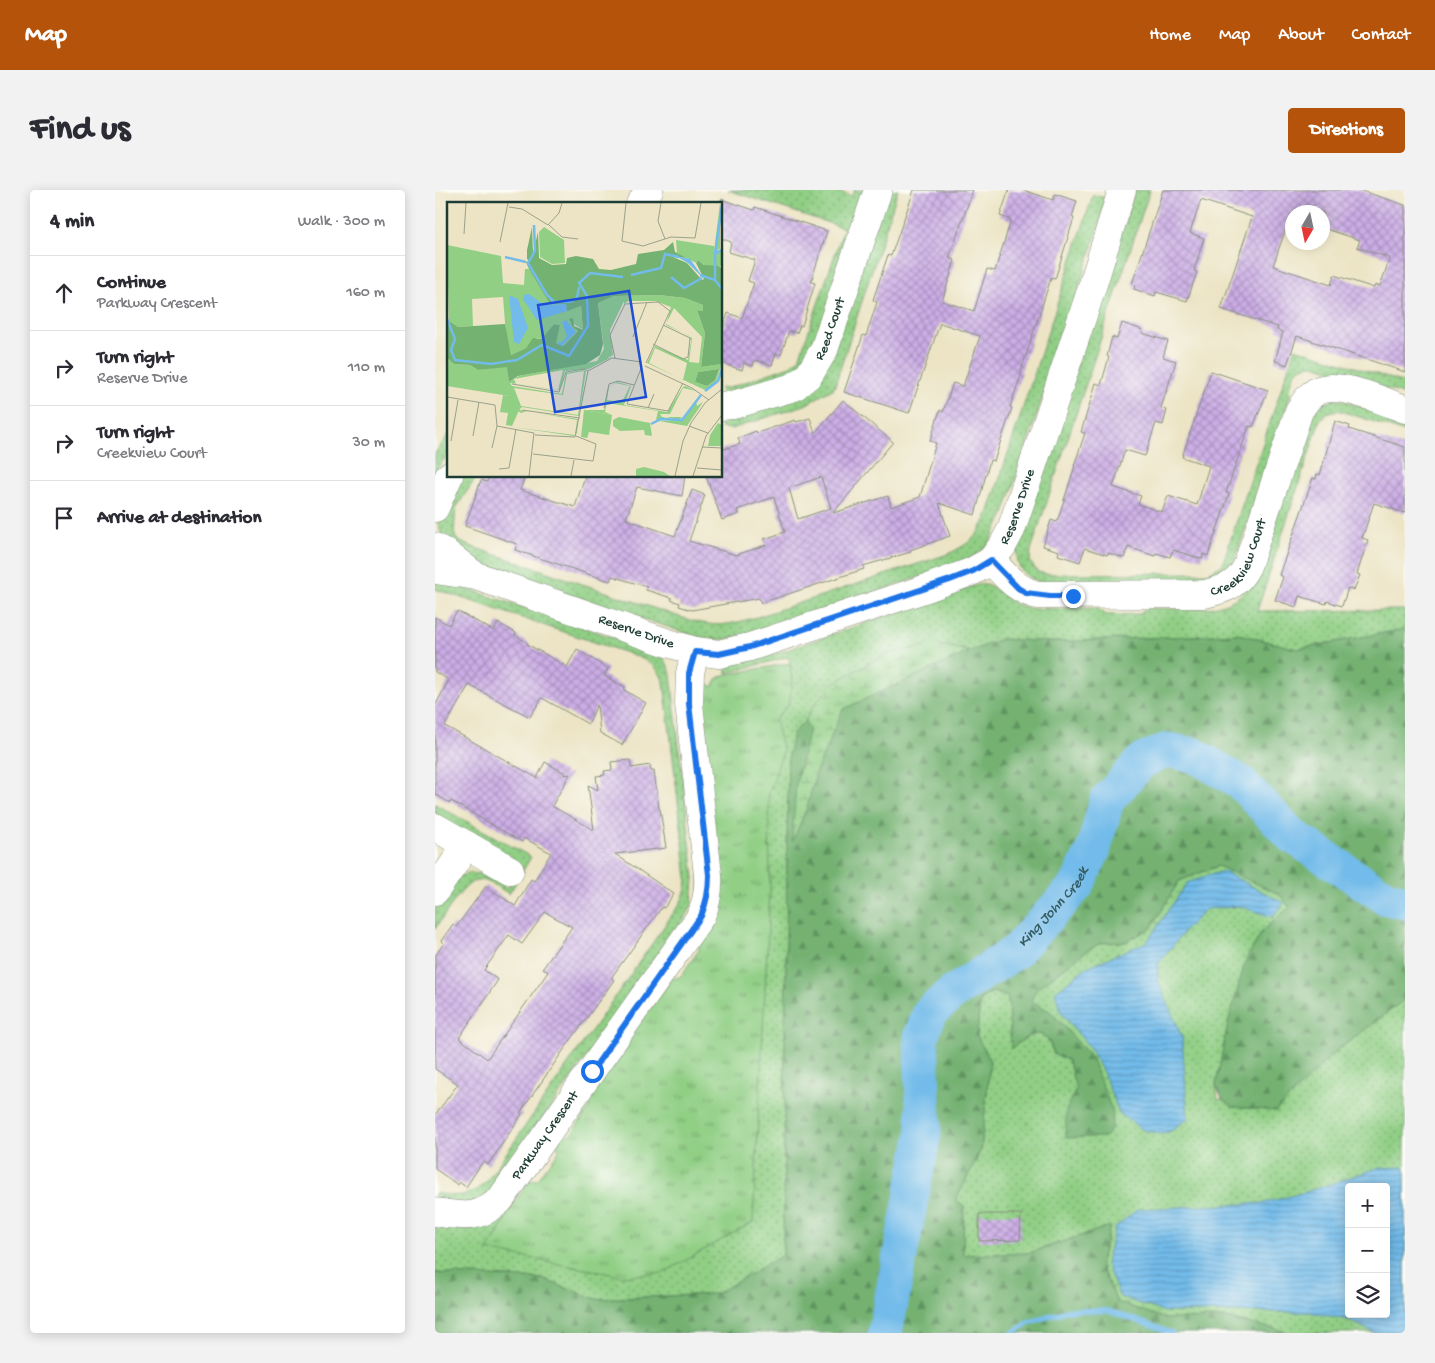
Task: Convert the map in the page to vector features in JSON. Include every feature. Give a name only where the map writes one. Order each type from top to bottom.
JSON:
[{"type":"street","points":[[641,202],[649,190]]},
{"type":"street","name":"Reed Court","points":[[723,406],[733,405],[794,387],[809,376],[824,350],[878,190]]},
{"type":"street","name":"Reserve Drive","points":[[435,570],[476,576],[695,652],[719,654],[750,647],[973,571],[991,560],[1003,545],[1011,530],[1090,294],[1122,190]]},
{"type":"street","name":"Creekview Court","points":[[991,560],[1018,588],[1026,593],[1037,595],[1205,594],[1221,590],[1238,580],[1247,566],[1299,411],[1307,398],[1319,390],[1333,388],[1348,390],[1405,409]]},
{"type":"street","points":[[435,482],[447,475]]},
{"type":"street","points":[[435,508],[447,478]]},
{"type":"street","name":"Reserve Drive","points":[[435,547],[476,576]]},
{"type":"street","name":"Parkway Crescent","points":[[435,1212],[464,1216],[480,1214],[492,1208],[501,1200],[701,916],[709,890],[709,875],[689,704],[689,673],[695,652]]},
{"type":"street","points":[[435,827],[510,870]]},
{"type":"street","points":[[435,892],[467,845]]},
{"type":"green space","points":[[728,190],[833,190],[852,196],[854,190],[868,190],[819,339],[795,374],[723,396],[723,388],[729,388],[790,366],[799,359],[844,228]]},
{"type":"green space","points":[[888,190],[898,190],[834,388],[805,405],[731,429],[723,428],[723,416],[789,399]]},
{"type":"green space","points":[[1135,190],[1150,190],[1031,550],[1030,562],[1038,572],[1046,574],[1208,573],[1222,565],[1295,348],[1405,383],[1405,395],[1314,365],[1302,367],[1297,370],[1292,379],[1290,396],[1235,560],[1225,572],[1204,581],[1048,584],[1023,573],[1018,562],[1017,547]]},
{"type":"green space","points":[[1093,195],[1106,198],[1098,230],[1004,514],[989,544],[980,552],[959,564],[763,630],[722,640],[698,637],[486,567],[444,541],[438,524],[439,514],[461,478],[476,478],[456,508],[454,533],[457,540],[683,618],[720,625],[757,617],[948,554],[969,542],[978,533],[989,511]]},
{"type":"green space","points":[[1338,399],[1405,421],[1405,432],[1338,410],[1326,413],[1320,420],[1257,611],[1405,610],[1405,629],[1297,649],[1238,634],[1053,642],[1002,639],[971,651],[933,644],[816,702],[805,721],[794,733],[788,760],[783,1255],[716,1294],[596,1299],[542,1279],[435,1273],[435,1226],[460,1229],[477,1228],[493,1221],[512,1206],[494,1241],[600,1254],[740,830],[790,662],[788,657],[727,673],[726,665],[769,656],[980,584],[991,586],[1015,604],[1033,609],[1097,608],[1106,615],[1139,614],[1148,608],[1199,609],[1223,604],[1244,592],[1309,418],[1319,405]]},
{"type":"green space","points":[[447,437],[447,456],[435,472],[435,453]]},
{"type":"green space","points":[[435,578],[657,652],[662,657],[668,665],[671,675],[694,878],[692,905],[687,915],[490,1193],[469,1204],[435,1202],[435,1193],[463,1195],[474,1191],[487,1181],[681,902],[686,889],[687,878],[664,682],[655,667],[633,655],[435,589]]},
{"type":"green space","points":[[1405,629],[1405,999],[1333,1054],[1276,1111],[1233,1107],[1222,1099],[1216,1085],[1228,1023],[1246,960],[1263,930],[1290,907],[1279,894],[1218,866],[1179,881],[1151,928],[1125,942],[1101,943],[1088,950],[1036,989],[1031,1001],[1051,1012],[1091,1057],[1113,1113],[1111,1129],[1105,1137],[1066,1138],[1066,1111],[1076,1089],[1068,1060],[1054,1055],[1048,1039],[1044,1035],[1039,1034],[1029,1036],[1011,1049],[1008,997],[993,992],[980,999],[977,1036],[990,1061],[981,1150],[956,1200],[964,1206],[963,1255],[1029,1253],[1110,1226],[1100,1265],[1117,1302],[1166,1319],[1225,1318],[1284,1331],[1285,1333],[435,1333],[435,1273],[542,1279],[596,1299],[716,1294],[783,1255],[788,759],[793,733],[805,721],[809,729],[796,785],[793,840],[806,811],[817,769],[843,709],[1001,639],[1053,642],[1238,634],[1297,649]]},
{"type":"green space","points":[[933,644],[971,651],[843,709],[817,769],[806,810],[792,842],[796,785],[809,729],[805,721],[816,702],[832,684],[884,655]]},
{"type":"green space","points":[[790,663],[792,683],[789,704],[775,720],[783,751],[769,794],[770,891],[753,1222],[663,1273],[621,1276],[487,1250],[495,1239],[512,1206],[529,1181],[538,1179],[559,1151],[556,1141],[560,1136],[571,1134],[590,1107],[587,1098],[671,979],[680,977],[699,950],[703,680],[713,687],[717,679],[724,675]]},
{"type":"green space","points":[[435,804],[531,857],[509,894],[488,882],[475,881],[462,891],[435,929],[435,909],[460,876],[470,873],[482,874],[508,888],[519,867],[435,819]]},
{"type":"green space","points":[[1218,866],[1279,894],[1290,908],[1263,930],[1246,960],[1228,1023],[1216,1085],[1218,1100],[1222,1099],[1234,1107],[1276,1111],[1333,1054],[1405,999],[1405,1333],[1285,1333],[1225,1318],[1166,1319],[1117,1302],[1100,1265],[1110,1226],[1029,1253],[963,1255],[964,1206],[956,1200],[981,1150],[990,1061],[977,1036],[980,999],[993,992],[1008,997],[1011,1048],[1031,1035],[1039,1034],[1047,1038],[1052,1050],[1068,1060],[1105,1137],[1051,1012],[1030,1001],[1036,989],[1088,950],[1101,943],[1125,942],[1151,928],[1179,881]]},
{"type":"water","points":[[1223,871],[1284,903],[1273,917],[1239,906],[1206,909],[1186,929],[1158,964],[1158,980],[1182,1038],[1188,1118],[1173,1130],[1162,1134],[1143,1130],[1119,1113],[1104,1074],[1091,1049],[1061,1012],[1055,992],[1087,967],[1147,942],[1187,883]]},
{"type":"water","points":[[1405,1167],[1405,1333],[1375,1333],[1349,1320],[1310,1312],[1165,1312],[1120,1297],[1106,1264],[1115,1228],[1138,1209],[1264,1203],[1306,1192],[1378,1168]]},
{"type":"building","points":[[914,190],[973,190],[949,258],[955,260],[942,301],[974,311],[987,269],[995,271],[1011,220],[1000,216],[1009,190],[1023,190],[1053,200],[1055,194],[1077,201],[1072,217],[1074,218],[1055,279],[1051,278],[1010,407],[1012,408],[994,461],[990,460],[975,515],[939,503],[950,536],[910,550],[911,552],[863,566],[864,569],[761,603],[759,598],[692,610],[679,606],[680,603],[671,600],[672,598],[646,590],[647,587],[612,576],[610,581],[515,550],[517,544],[465,526],[481,480],[487,482],[488,478],[524,478],[520,490],[575,507],[584,478],[685,478],[682,496],[637,487],[626,519],[675,536],[692,490],[705,495],[689,541],[736,555],[766,545],[764,539],[785,532],[774,497],[737,510],[739,514],[722,520],[707,478],[723,478],[723,449],[740,444],[738,438],[795,420],[796,422],[810,418],[815,433],[843,400],[893,442],[833,513],[888,496],[891,507],[920,497],[936,443],[930,441],[940,410],[943,412],[953,383],[963,386],[980,336],[940,323],[909,413],[844,392],[863,335],[866,336],[877,302],[873,300],[888,255],[891,256]],"holes":[[[821,477],[831,508],[798,519],[789,488]]]},
{"type":"building","points":[[1163,190],[1359,190],[1405,205],[1405,372],[1297,336],[1287,365],[1275,361],[1283,332],[1277,330],[1278,327],[1221,309],[1252,217],[1201,200],[1190,233],[1204,238],[1194,271],[1197,272],[1187,301],[1156,292],[1155,296],[1134,289],[1135,285],[1132,284]]},
{"type":"building","points":[[721,199],[754,210],[755,207],[827,231],[811,282],[815,283],[802,326],[800,325],[797,333],[789,331],[781,355],[776,353],[772,365],[755,360],[753,366],[744,363],[742,370],[723,364],[723,329],[728,313],[742,318],[754,283],[748,281],[755,260],[729,252],[731,242],[723,239],[723,202],[721,202]]},
{"type":"building","points":[[1122,323],[1143,330],[1142,333],[1168,341],[1163,357],[1176,361],[1161,408],[1167,410],[1163,425],[1156,423],[1145,456],[1125,450],[1113,487],[1141,496],[1138,504],[1162,512],[1168,496],[1197,505],[1209,466],[1182,457],[1211,371],[1268,390],[1253,427],[1249,426],[1226,493],[1229,494],[1208,556],[1203,554],[1202,559],[1173,550],[1170,557],[1156,553],[1155,556],[1128,547],[1124,558],[1085,548],[1080,562],[1058,555],[1059,551],[1043,546],[1051,520],[1057,522],[1085,433],[1081,432],[1096,383],[1101,385],[1109,357],[1107,356],[1112,337],[1117,339]]},
{"type":"building","points":[[1335,421],[1350,426],[1349,429],[1405,447],[1405,513],[1374,503],[1362,538],[1368,540],[1357,574],[1360,575],[1354,590],[1348,588],[1342,606],[1327,601],[1326,604],[1299,596],[1296,607],[1275,600],[1283,577],[1279,575],[1313,478],[1316,479],[1317,474],[1320,475]]},
{"type":"building","points":[[457,611],[494,631],[498,623],[516,633],[515,635],[527,644],[567,667],[577,649],[608,669],[604,676],[625,687],[624,690],[646,703],[622,745],[600,733],[597,705],[588,724],[542,698],[530,717],[469,685],[445,726],[537,778],[545,762],[565,773],[564,775],[570,774],[552,806],[594,830],[588,785],[598,790],[596,776],[605,775],[604,771],[612,770],[611,762],[630,760],[631,768],[650,765],[651,771],[654,771],[666,848],[615,854],[674,894],[664,908],[662,907],[611,978],[614,980],[520,1113],[522,1114],[488,1165],[483,1161],[466,1187],[459,1182],[458,1185],[435,1169],[435,1115],[458,1084],[435,1069],[435,956],[444,943],[441,941],[453,924],[456,927],[486,886],[515,906],[531,879],[534,881],[551,853],[524,838],[522,842],[451,801],[450,803],[435,794],[435,706],[449,680],[435,672],[435,617],[449,625]],"holes":[[[545,912],[572,927],[543,968],[548,972],[487,1059],[459,1038],[498,980],[484,970],[509,935],[522,944]]]},
{"type":"building","points":[[979,1214],[1021,1214],[1020,1240],[979,1241]]},
{"type":"waterway","name":"King John Creek","points":[[885,1333],[924,1133],[921,1037],[930,1012],[954,992],[1015,952],[1077,885],[1093,851],[1107,800],[1142,761],[1167,750],[1194,755],[1240,782],[1291,835],[1387,898],[1405,902]]},
{"type":"waterway","points":[[1013,1333],[1028,1323],[1069,1310],[1109,1311],[1172,1333]]},
{"type":"route","points":[[592,1071],[701,916],[706,903],[709,890],[709,875],[688,688],[689,673],[695,652],[719,654],[750,647],[950,580],[973,571],[991,560],[1018,588],[1026,593],[1073,596]]}]
